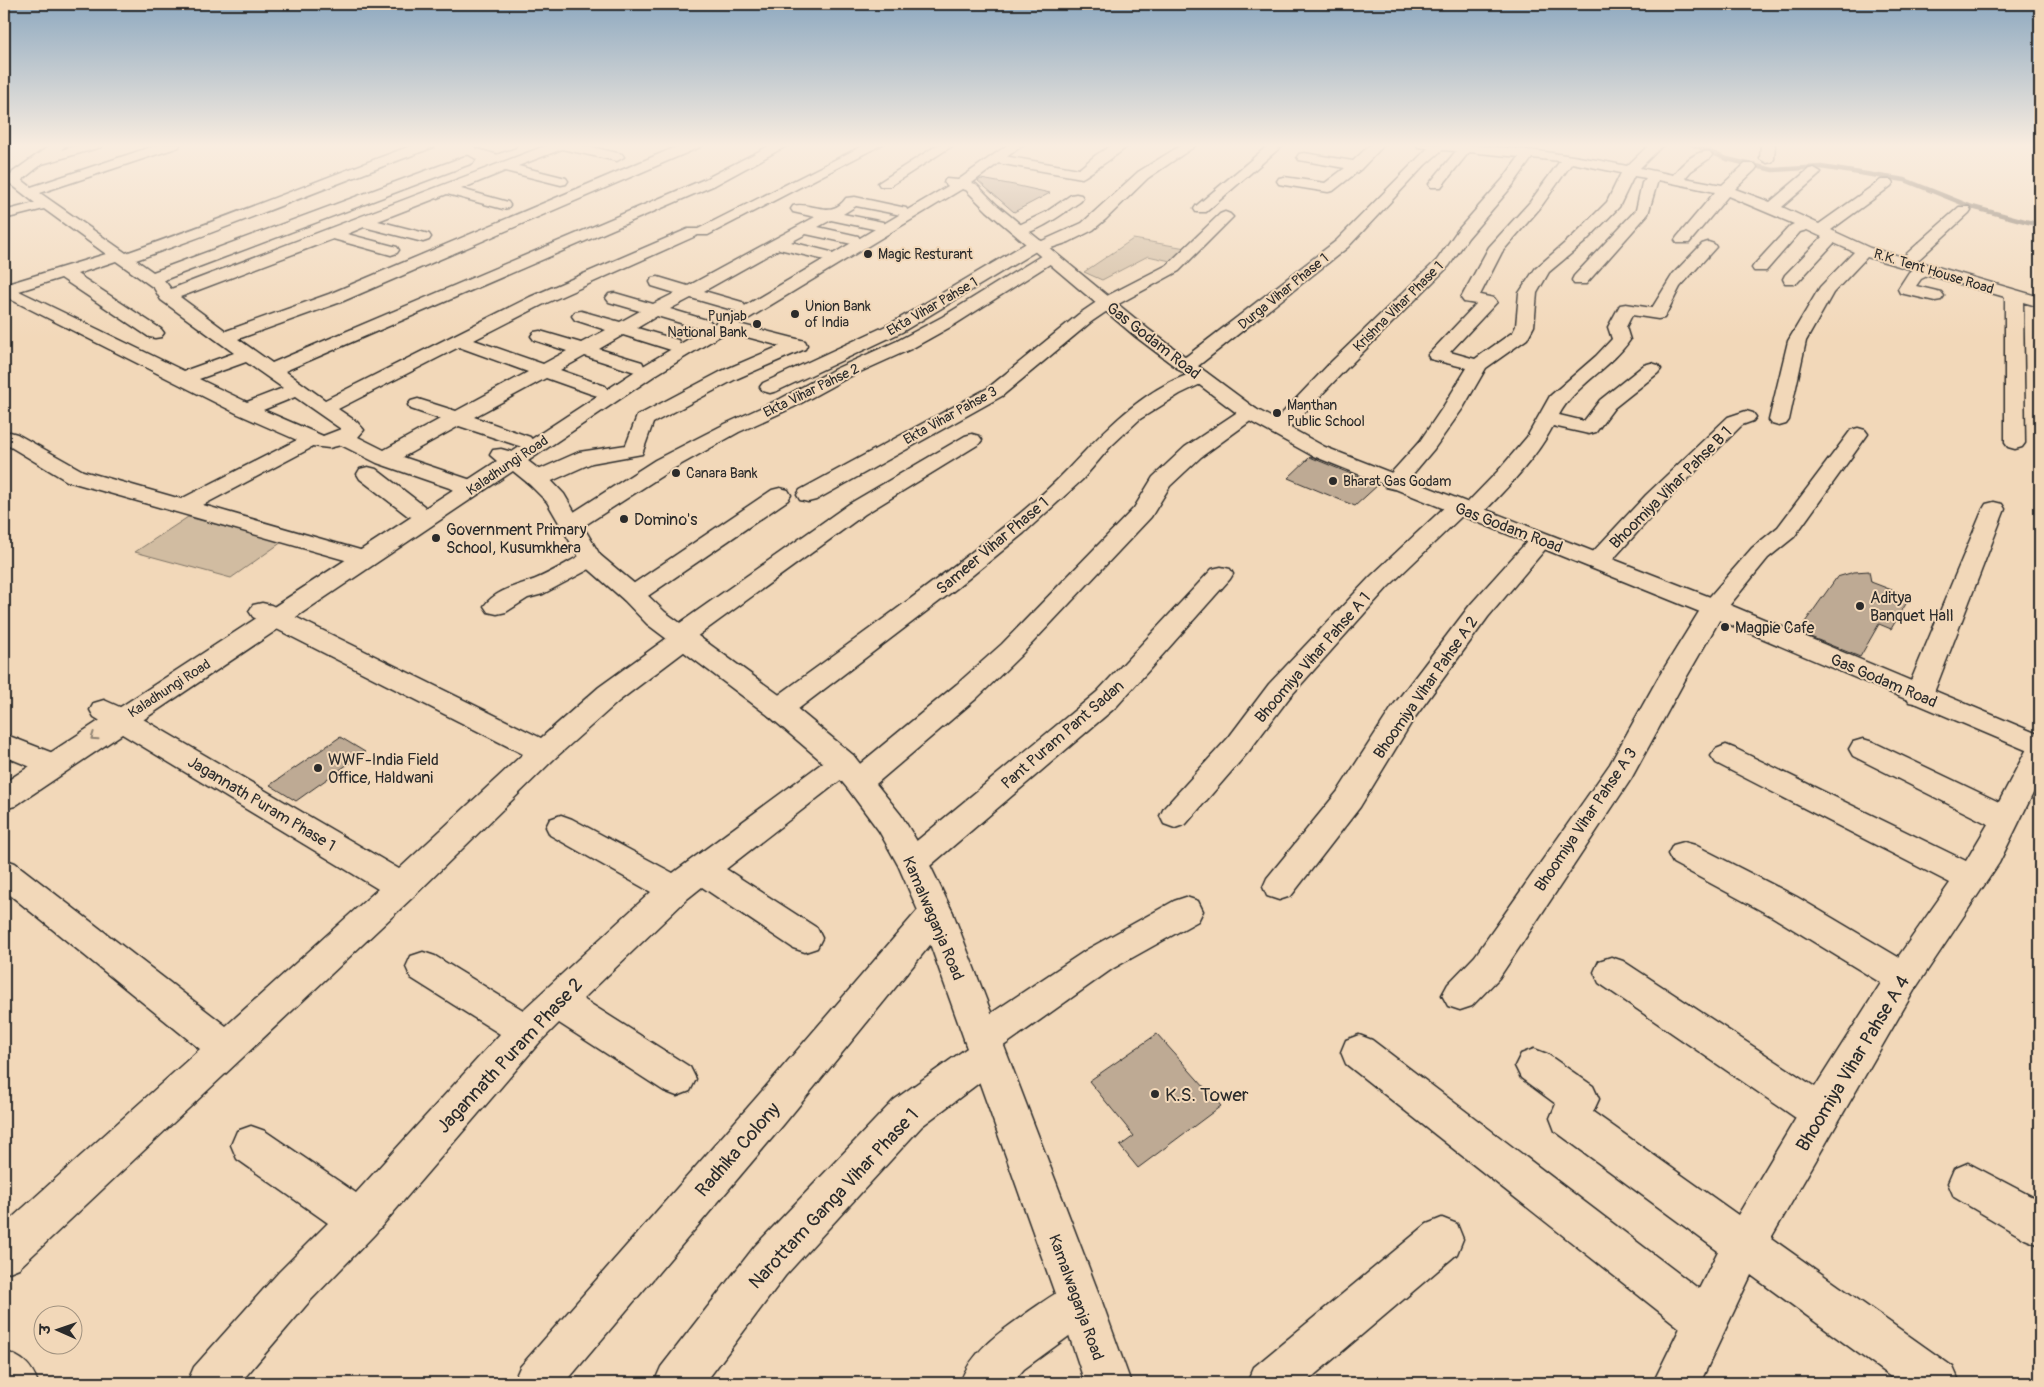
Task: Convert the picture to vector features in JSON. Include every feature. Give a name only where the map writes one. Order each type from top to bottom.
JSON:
[{"type":"street","points":[[4,215],[29,209]]},
{"type":"street","points":[[53,209],[121,258],[155,288],[176,325]]},
{"type":"street","points":[[4,290],[63,272],[121,258],[240,218],[262,209]]},
{"type":"street","points":[[155,288],[349,209]]},
{"type":"street","points":[[155,288],[332,234],[395,209]]},
{"type":"street","points":[[224,338],[335,298],[544,209]]},
{"type":"street","points":[[272,370],[648,209]]},
{"type":"street","points":[[324,408],[536,301],[698,232],[747,209]]},
{"type":"street","points":[[798,209],[878,224]]},
{"type":"street","points":[[385,458],[458,420],[842,209]]},
{"type":"street","points":[[891,209],[906,212]]},
{"type":"street","name":"Kaladhungi Road","points":[[4,798],[43,760],[113,714],[650,370],[714,325],[912,209]]},
{"type":"street","name":"Gas Godam Road","points":[[993,209],[1142,333],[1249,413],[1318,451],[1714,608],[2040,746]]},
{"type":"street","points":[[1059,209],[1043,219],[1036,245],[1053,243],[1079,231],[1100,217],[1108,209]]},
{"type":"street","name":"Durga Vihar Phase 1","points":[[1193,371],[1342,244],[1376,209]]},
{"type":"street","name":"Krishna Vihar Phase 1","points":[[1278,429],[1339,365],[1443,263],[1451,250],[1485,209]]},
{"type":"street","points":[[1478,365],[1437,355],[1488,302],[1470,298],[1495,250],[1531,209]]},
{"type":"street","points":[[1394,482],[1427,445],[1453,408],[1478,365],[1521,335],[1528,293],[1543,268],[1579,239],[1609,209]]},
{"type":"street","points":[[1580,280],[1643,209]]},
{"type":"street","points":[[1683,240],[1709,209]]},
{"type":"street","name":"R.K. Tent House Road","points":[[1773,209],[1864,250],[2040,301]]},
{"type":"street","points":[[1791,279],[1819,231],[1851,209]]},
{"type":"street","points":[[1906,263],[1964,210]]},
{"type":"street","name":"Kaladhungi Road","points":[[358,557],[416,511],[497,468],[598,390],[635,366],[672,344],[714,325],[736,306],[820,261],[878,224],[906,212]]},
{"type":"street","name":"Ekta Vihar Pahse 3","points":[[808,495],[995,392],[1072,328],[1107,303],[1173,268],[1225,217]]},
{"type":"street","points":[[362,222],[423,237]]},
{"type":"street","points":[[780,224],[852,239]]},
{"type":"street","points":[[1760,268],[1795,229],[1819,231]]},
{"type":"street","points":[[332,234],[391,250]]},
{"type":"street","points":[[779,244],[820,261]]},
{"type":"street","name":"Ekta Vihar Pahse 1","points":[[770,387],[896,328],[1036,245]]},
{"type":"street","name":"Ekta Vihar Pahse 2","points":[[571,524],[663,465],[732,428],[787,403],[842,373],[904,345],[939,326],[1036,245]]},
{"type":"street","name":"Bhoomiya Vihar Pahse A 1","points":[[1175,816],[1239,744],[1279,691],[1378,582],[1506,476],[1536,439],[1557,400],[1603,360],[1621,340],[1617,327],[1626,309],[1658,314],[1666,293],[1681,274],[1708,248]]},
{"type":"street","points":[[1779,420],[1797,341],[1826,291],[1864,250]]},
{"type":"street","points":[[1926,269],[1915,276],[1906,288],[1935,296]]},
{"type":"street","points":[[63,272],[107,303],[224,338],[324,408],[350,432],[350,441],[354,444],[385,458],[497,468],[635,450],[644,420],[729,375],[798,345],[655,310],[616,298]]},
{"type":"street","points":[[658,282],[736,306]]},
{"type":"street","points":[[4,290],[245,410],[320,442],[329,442],[350,432],[366,431],[408,446],[497,468]]},
{"type":"street","points":[[2014,295],[2015,443]]},
{"type":"street","points":[[61,318],[124,297]]},
{"type":"street","points":[[581,316],[672,344]]},
{"type":"street","points":[[117,346],[176,325]]},
{"type":"street","points":[[540,336],[635,366]]},
{"type":"street","points":[[457,340],[598,390]]},
{"type":"street","points":[[183,378],[248,355]]},
{"type":"street","points":[[1547,418],[1589,428],[1607,404],[1652,369]]},
{"type":"street","name":"Sameer Vihar Phase 1","points":[[779,708],[948,583],[1016,528],[1074,475],[1104,442],[1133,415],[1174,390],[1193,371]]},
{"type":"street","points":[[245,410],[297,389]]},
{"type":"street","points":[[418,405],[458,420],[497,468]]},
{"type":"street","name":"Jagannath Puram Phase 2","points":[[210,1383],[294,1287],[360,1220],[526,1031],[557,1002],[689,880],[851,772],[967,691],[1011,650],[1143,512],[1161,482],[1193,452],[1249,413]]},
{"type":"street","name":"Bhoomiya Vihar Pahse B 1","points":[[1598,561],[1654,500],[1735,422],[1746,417]]},
{"type":"street","name":"Bhoomiya Vihar Pahse A 3","points":[[1460,995],[1487,967],[1621,771],[1672,678],[1714,608],[1760,553],[1786,532],[1858,434]]},
{"type":"street","points":[[10,438],[75,476],[358,557]]},
{"type":"street","points":[[4,1253],[402,887],[544,752],[609,694],[857,509],[972,440]]},
{"type":"street","points":[[185,506],[302,445]]},
{"type":"street","name":"Kamalwaganja Road","points":[[497,468],[556,499],[591,559],[633,595],[656,618],[779,708],[851,772],[890,822],[913,862],[936,913],[1080,1302],[1108,1383]]},
{"type":"street","points":[[368,474],[416,511]]},
{"type":"street","points":[[633,595],[780,495]]},
{"type":"street","points":[[1919,695],[1994,509]]},
{"type":"street","name":"Bhoomiya Vihar Pahse A 2","points":[[1279,887],[1349,799],[1403,713],[1479,611],[1541,540]]},
{"type":"street","points":[[496,606],[521,591],[534,588],[591,559]]},
{"type":"street","name":"Pant Puram Pant Sadan","points":[[913,862],[1107,699],[1221,574]]},
{"type":"street","points":[[269,614],[544,752]]},
{"type":"street","name":"Jagannath Puram Phase 1","points":[[113,714],[402,887]]},
{"type":"street","points":[[4,744],[43,760]]},
{"type":"street","points":[[1863,749],[2005,819]]},
{"type":"street","name":"Bhoomiya Vihar Pahse A 4","points":[[1676,1383],[1708,1322],[1744,1244],[1820,1113],[1903,978],[1988,854],[2040,750]]},
{"type":"street","points":[[1726,756],[1971,878]]},
{"type":"street","name":"Kaladhungi Road","points":[[4,775],[43,760]]},
{"type":"street","points":[[561,827],[689,880],[805,938]]},
{"type":"street","points":[[1684,854],[1785,907],[1903,978]]},
{"type":"street","points":[[4,872],[226,1048]]},
{"type":"street","name":"Narottam Ganga Vihar Phase 1","points":[[677,1383],[770,1261],[908,1113],[985,1048],[1100,959],[1186,911]]},
{"type":"street","name":"Radhika Colony","points":[[536,1383],[770,1111],[936,913]]},
{"type":"street","points":[[423,967],[526,1031]]},
{"type":"street","points":[[1611,972],[1820,1113]]},
{"type":"street","points":[[557,1002],[677,1079]]},
{"type":"street","points":[[1359,1052],[1708,1322]]},
{"type":"street","points":[[1534,1066],[1580,1099],[1569,1118],[1937,1383]]},
{"type":"street","points":[[251,1145],[360,1220]]},
{"type":"street","points":[[1968,1183],[2040,1224]]},
{"type":"street","points":[[1270,1383],[1442,1239]]},
{"type":"street","points":[[983,1383],[1008,1353],[1080,1302]]},
{"type":"street","points":[[4,1373],[15,1383]]},
{"type":"shaded area","points":[[1133,239],[1186,248],[1175,262],[1148,256],[1102,280],[1084,272]]},
{"type":"shaded area","points":[[188,517],[282,542],[231,578],[135,552]]},
{"type":"building","points":[[1010,209],[1020,209],[1014,212]]},
{"type":"building","name":"Bharat Gas Godam","points":[[1310,457],[1378,485],[1355,506],[1288,478]]},
{"type":"building","name":"Aditya Banquet Hall","points":[[1869,571],[1871,582],[1910,597],[1891,629],[1879,624],[1860,657],[1798,632],[1837,577],[1854,572]]},
{"type":"building","name":"WWF-India Field Office, Haldwani","points":[[340,737],[365,752],[296,801],[270,785]]},
{"type":"building","name":"K.S. Tower","points":[[1157,1034],[1221,1106],[1138,1168],[1120,1146],[1134,1136],[1089,1081]]},
{"type":"waterway","points":[[1979,209],[2040,225]]},
{"type":"place","name":"Magic Resturant","points":[[868,254]]},
{"type":"place","name":"Union Bank of India","points":[[795,314]]},
{"type":"place","name":"Punjab National Bank","points":[[757,324]]},
{"type":"place","name":"Manthan Public School","points":[[1277,413]]},
{"type":"place","name":"Canara Bank","points":[[676,473]]},
{"type":"place","name":"Bharat Gas Godam","points":[[1333,481]]},
{"type":"place","name":"Domino's","points":[[624,519]]},
{"type":"place","name":"Government Primary School, Kusumkhera","points":[[436,538]]},
{"type":"place","name":"Aditya Banquet Hall","points":[[1860,606]]},
{"type":"place","name":"Magpie Cafe","points":[[1725,627]]},
{"type":"place","name":"WWF-India Field Office, Haldwani","points":[[318,768]]},
{"type":"place","name":"K.S. Tower","points":[[1155,1094]]}]
